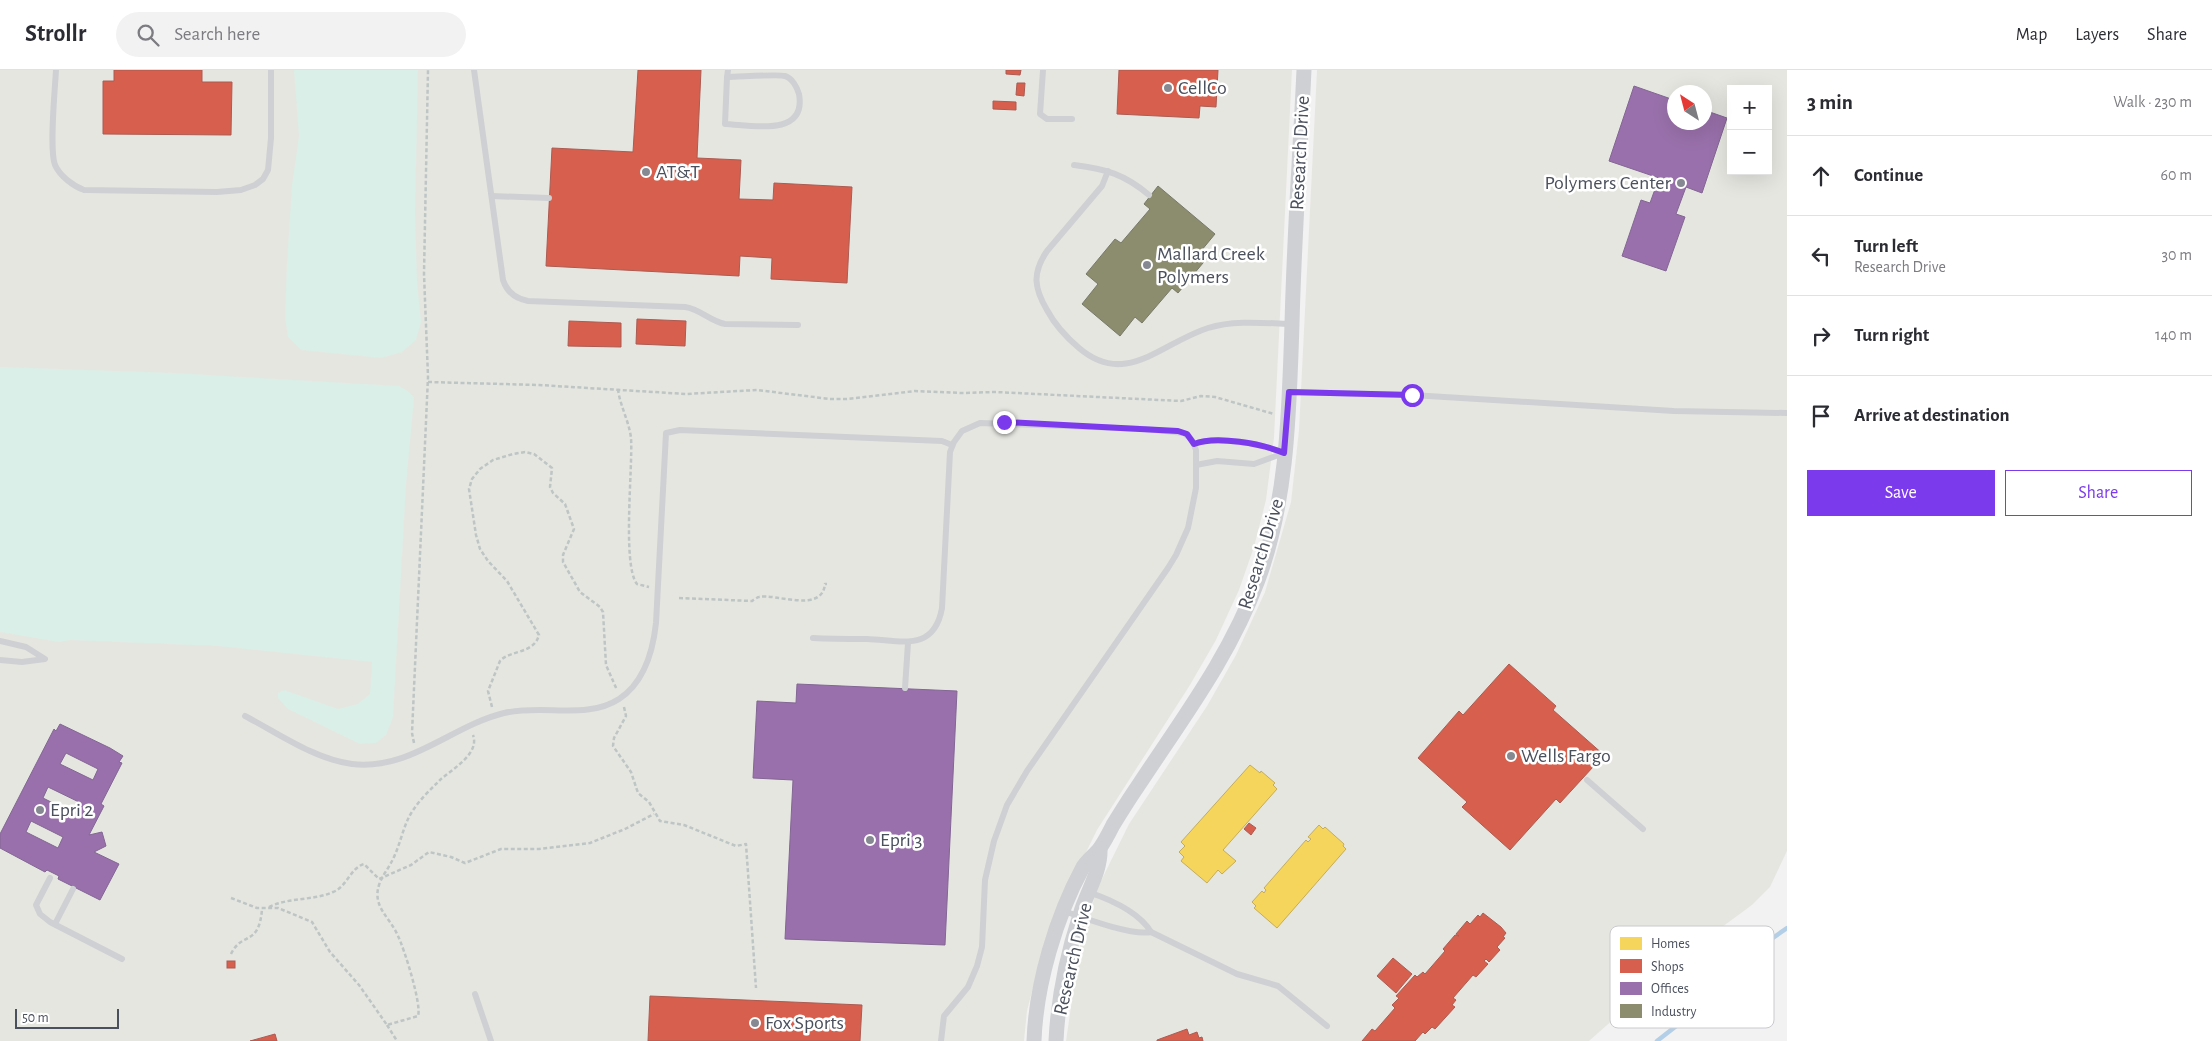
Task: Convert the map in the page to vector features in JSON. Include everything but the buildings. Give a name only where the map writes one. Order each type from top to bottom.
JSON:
[{"type":"street","name":"Research Drive","points":[[1056,1041],[1062,991],[1080,916],[1081,890],[1088,860],[1100,849],[1122,810],[1210,678],[1242,620],[1271,536],[1280,492],[1289,392],[1304,70]]},
{"type":"street","name":"Research Drive","points":[[1034,1041],[1040,996],[1053,942],[1064,911],[1081,890]]},
{"type":"lane","points":[[56,70],[53,148],[55,164],[61,173],[77,188],[84,190],[217,192],[241,190],[256,185],[268,170],[271,138],[271,70]]},
{"type":"lane","points":[[474,70],[503,280],[509,292],[521,300],[644,307],[686,307],[692,308],[716,322],[725,324],[798,326]]},
{"type":"lane","points":[[1043,70],[1040,114],[1047,119],[1072,119]]},
{"type":"lane","points":[[727,74],[785,76],[793,82],[799,94],[798,110],[791,120],[782,126],[725,124],[727,74]]},
{"type":"lane","points":[[1074,165],[1108,171],[1131,180],[1149,195]]},
{"type":"lane","points":[[1108,171],[1102,186],[1040,260],[1035,276],[1036,290],[1051,318],[1068,339],[1088,355],[1106,364],[1125,365],[1209,328],[1235,324],[1292,324]]},
{"type":"lane","points":[[492,196],[549,198]]},
{"type":"lane","points":[[1289,392],[1412,395],[1674,411],[1787,413]]},
{"type":"lane","points":[[813,638],[870,639],[908,643],[915,642],[926,636],[937,624],[942,612],[949,458],[952,445],[962,431],[973,425],[1004,422],[1178,431],[1187,434],[1194,444],[1196,465],[1192,510],[1185,535],[1176,555],[1027,771],[1007,805],[988,862],[980,957],[968,987],[943,1017],[941,1041]]},
{"type":"lane","points":[[245,716],[320,754],[342,762],[363,764],[385,762],[413,754],[476,723],[504,713],[533,708],[591,710],[603,707],[620,698],[630,689],[650,657],[655,635],[664,440],[668,431],[942,441],[952,445]]},
{"type":"lane","points":[[1194,444],[1215,439],[1259,445],[1284,453]]},
{"type":"lane","points":[[1196,465],[1217,461],[1249,464],[1284,453]]},
{"type":"lane","points":[[0,641],[26,647],[45,659],[22,662],[0,660]]},
{"type":"lane","points":[[905,688],[908,643]]},
{"type":"lane","points":[[1587,780],[1643,829]]},
{"type":"lane","points":[[50,878],[36,908],[44,918],[122,959]]},
{"type":"lane","points":[[55,924],[73,889]]},
{"type":"lane","points":[[1081,890],[1102,897],[1128,912],[1146,925],[1151,932],[1237,974],[1278,986],[1328,1026]]},
{"type":"lane","points":[[1064,911],[1130,931],[1151,932]]},
{"type":"lane","points":[[475,994],[492,1041]]},
{"type":"path","points":[[416,745],[412,733],[428,382],[424,239],[428,70]]},
{"type":"path","points":[[428,382],[618,389],[686,394],[757,390],[830,399],[847,399],[915,391],[995,392],[1181,401],[1201,396],[1238,402],[1266,413],[1287,415]]},
{"type":"path","points":[[618,389],[631,438],[630,507],[632,574],[634,580],[641,586],[658,587]]},
{"type":"path","points":[[493,709],[488,691],[500,662],[503,658],[530,648],[536,642],[538,636],[507,581],[488,561],[480,549],[476,534],[470,484],[476,472],[486,464],[502,457],[524,452],[534,454],[552,468],[550,488],[565,504],[574,529],[563,555],[563,562],[580,592],[600,607],[603,612],[606,665],[617,689]]},
{"type":"path","points":[[680,598],[752,601],[758,597],[813,600],[822,593],[825,584],[827,584]]},
{"type":"path","points":[[624,706],[626,716],[614,738],[613,746],[631,772],[638,793],[649,802],[654,814],[662,822],[684,825],[736,846],[746,844],[756,988]]},
{"type":"path","points":[[387,1025],[416,1018],[420,1014],[417,997],[400,940],[378,904],[377,892],[414,809],[439,781],[473,749],[475,742],[473,734]]},
{"type":"path","points":[[268,908],[292,900],[333,893],[340,888],[352,872],[363,865],[367,865],[377,879],[411,864],[428,852],[452,857],[466,863],[501,849],[539,849],[590,843],[625,829],[654,814]]},
{"type":"path","points":[[231,898],[262,908],[278,908],[312,922],[330,952],[359,985],[396,1041]]},
{"type":"path","points":[[231,954],[235,947],[259,929],[262,908]]},
{"type":"shaded area","points":[[0,70],[1292,70],[1274,438],[1266,500],[1254,547],[1239,590],[1216,640],[1190,685],[1097,830],[1067,891],[1042,953],[1027,1011],[1024,1041],[0,1041]]},
{"type":"shaded area","points":[[1317,70],[1787,70],[1787,851],[1770,887],[1752,905],[1723,926],[1610,926],[1610,1022],[1589,1041],[1066,1041],[1080,945],[1097,889],[1129,824],[1207,706],[1236,655],[1265,592],[1291,502],[1299,430]]},
{"type":"green space","points":[[294,70],[418,70],[415,214],[417,281],[421,322],[416,340],[402,352],[381,358],[301,350],[288,337],[285,317],[287,264],[292,185],[299,136]]},
{"type":"green space","points":[[0,367],[173,373],[399,386],[409,392],[414,398],[406,485],[393,717],[386,735],[376,743],[360,744],[288,709],[278,698],[278,693],[284,690],[338,709],[358,704],[370,694],[372,662],[218,646],[71,640],[59,642],[0,632]]},
{"type":"waterway","points":[[1774,937],[1787,928]]},
{"type":"waterway","points":[[1657,1041],[1674,1028]]},
{"type":"place","name":"CellCo","points":[[1168,88]]},
{"type":"place","name":"AT&T","points":[[646,172]]},
{"type":"place","name":"Polymers Center","points":[[1681,183]]},
{"type":"place","name":"Mallard Creek Polymers","points":[[1147,265]]},
{"type":"place","name":"Wells Fargo","points":[[1511,756]]},
{"type":"place","name":"Epri 2","points":[[40,810]]},
{"type":"place","name":"Epri 3","points":[[870,840]]},
{"type":"place","name":"Fox Sports","points":[[755,1023]]},
{"type":"route","points":[[1004,422],[1178,431],[1187,434],[1194,444],[1215,439],[1259,445],[1284,453],[1289,392],[1412,395]]}]
